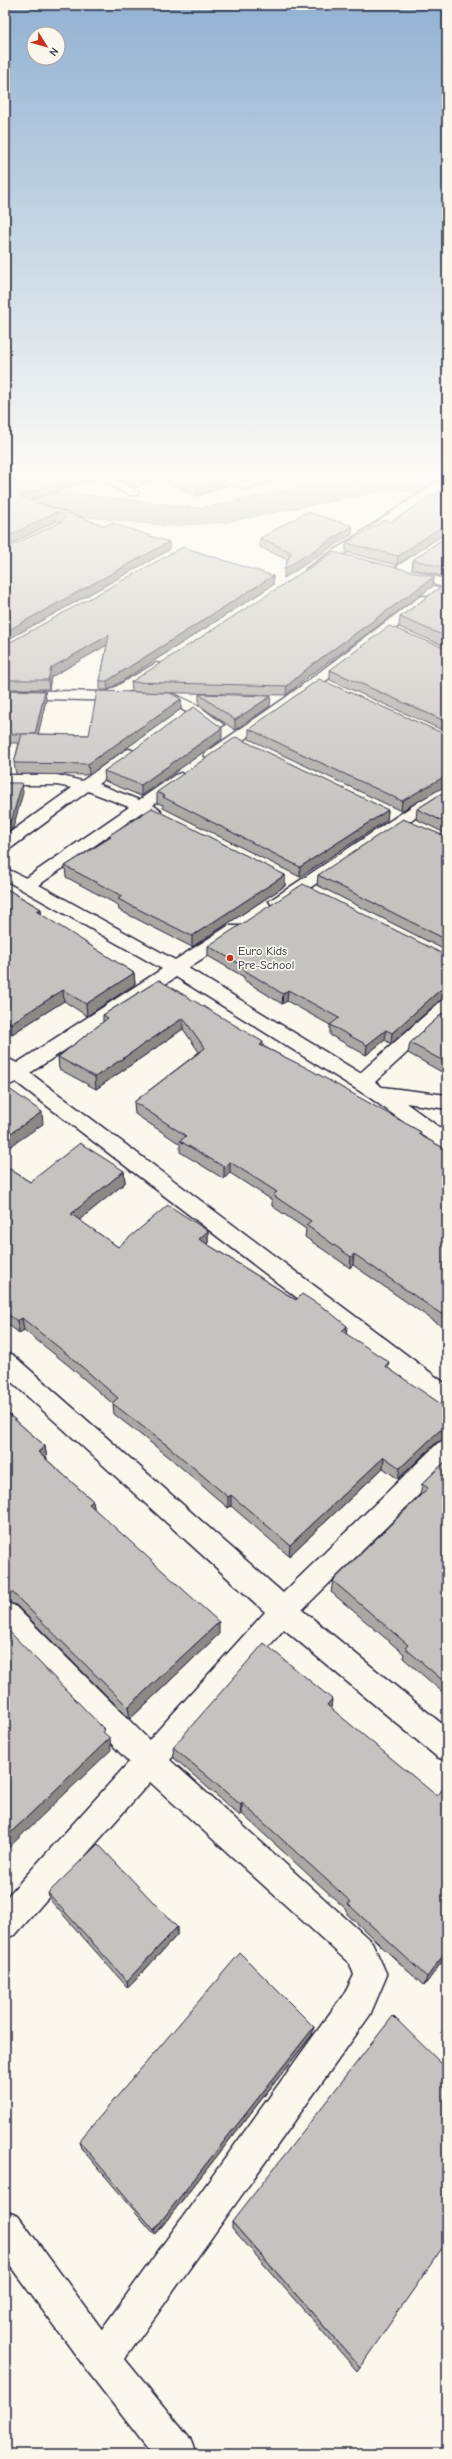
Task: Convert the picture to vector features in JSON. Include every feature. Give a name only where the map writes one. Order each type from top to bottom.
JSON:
[{"type":"street","points":[[26,886],[195,768],[241,742],[315,680],[393,631],[438,592]]},
{"type":"street","points":[[110,697],[169,659]]},
{"type":"street","points":[[315,680],[329,687]]},
{"type":"street","points":[[5,694],[142,697]]},
{"type":"street","points":[[158,698],[174,698],[199,704],[241,742]]},
{"type":"street","points":[[267,700],[290,701]]},
{"type":"street","points":[[181,718],[199,704]]},
{"type":"street","points":[[5,844],[142,745]]},
{"type":"street","points":[[5,780],[57,780],[83,787],[98,789],[142,805],[170,819]]},
{"type":"street","points":[[447,790],[393,816],[301,886],[176,968],[9,1072],[447,1399]]},
{"type":"street","points":[[393,816],[420,829]]},
{"type":"street","points":[[5,873],[176,968],[369,1088],[447,1143]]},
{"type":"street","points":[[369,1088],[447,1007]]},
{"type":"street","points":[[369,1088],[447,1102]]},
{"type":"street","points":[[5,1362],[283,1611],[447,1747]]},
{"type":"street","points":[[5,1923],[283,1611],[447,1451]]},
{"type":"street","points":[[5,1615],[149,1761],[361,1953],[371,1976],[358,2003],[102,2360]]},
{"type":"street","points":[[5,2229],[102,2360],[177,2454]]},
{"type":"building","points":[[5,592],[78,592],[5,632]]},
{"type":"building","points":[[102,592],[248,592],[107,681],[100,681],[109,635],[51,668],[48,680],[5,680],[5,645]]},
{"type":"building","points":[[272,592],[413,592],[310,666],[287,686],[131,682]]},
{"type":"building","points":[[434,592],[447,592],[447,637],[400,617]]},
{"type":"building","points":[[389,626],[447,649],[447,722],[330,670]]},
{"type":"building","points":[[319,679],[447,735],[447,775],[402,801],[249,729]]},
{"type":"building","points":[[5,690],[45,691],[35,734],[5,734]]},
{"type":"building","points":[[97,691],[170,693],[181,699],[88,764],[14,763],[22,734],[89,735]]},
{"type":"building","points":[[199,694],[271,696],[235,720]]},
{"type":"building","points":[[194,707],[222,728],[141,785],[104,771]]},
{"type":"building","points":[[236,737],[388,810],[300,867],[163,797],[165,796],[157,792]]},
{"type":"building","points":[[5,783],[22,783],[12,819],[5,824]]},
{"type":"building","points":[[447,790],[447,823],[417,809]]},
{"type":"building","points":[[152,808],[285,875],[192,936],[118,899],[122,896],[65,866],[111,837],[108,836]]},
{"type":"building","points":[[403,819],[447,837],[447,940],[318,875]]},
{"type":"building","points":[[303,884],[447,956],[447,989],[440,990],[392,1033],[386,1030],[367,1045],[330,1025],[339,1018],[288,990],[283,994],[244,970],[247,968],[208,946]]},
{"type":"building","points":[[5,888],[41,909],[36,911],[134,973],[86,1004],[63,990],[11,1023],[5,1019]]},
{"type":"building","points":[[159,980],[263,1042],[260,1045],[307,1068],[421,1132],[418,1134],[447,1150],[447,1318],[354,1254],[351,1257],[306,1225],[311,1221],[273,1195],[277,1192],[230,1162],[224,1167],[180,1141],[186,1136],[134,1102],[205,1048],[183,1018],[95,1077],[58,1057],[108,1018],[103,1015]]},
{"type":"building","points":[[447,1009],[447,1063],[410,1043]]},
{"type":"building","points":[[5,1086],[42,1112],[5,1137]]},
{"type":"building","points":[[80,1143],[124,1171],[71,1214],[118,1247],[168,1205],[208,1231],[199,1239],[296,1300],[302,1294],[327,1310],[347,1326],[342,1331],[389,1362],[385,1366],[447,1408],[447,1428],[439,1431],[400,1468],[384,1457],[290,1545],[231,1495],[228,1497],[168,1446],[112,1403],[118,1398],[67,1354],[22,1318],[17,1321],[5,1312],[5,1166],[30,1182]]},
{"type":"building","points":[[5,1411],[45,1446],[38,1452],[93,1501],[89,1504],[219,1622],[128,1707],[13,1593],[5,1590]]},
{"type":"building","points":[[447,1460],[447,1684],[405,1648],[408,1645],[333,1581],[428,1488],[422,1484]]},
{"type":"building","points":[[5,1627],[105,1730],[103,1732],[110,1738],[5,1838]]},
{"type":"building","points":[[264,1643],[332,1699],[327,1705],[437,1796],[445,1786],[447,1787],[447,1950],[427,1977],[348,1904],[351,1902],[242,1803],[241,1805],[173,1747]]},
{"type":"building","points":[[98,1844],[177,1927],[127,1981],[48,1893]]},
{"type":"building","points":[[240,1953],[314,2027],[154,2230],[79,2141]]},
{"type":"building","points":[[393,2016],[447,2069],[447,2241],[360,2367],[232,2222]]},
{"type":"place","name":"Euro Kids Pre-School","points":[[230,958]]}]
